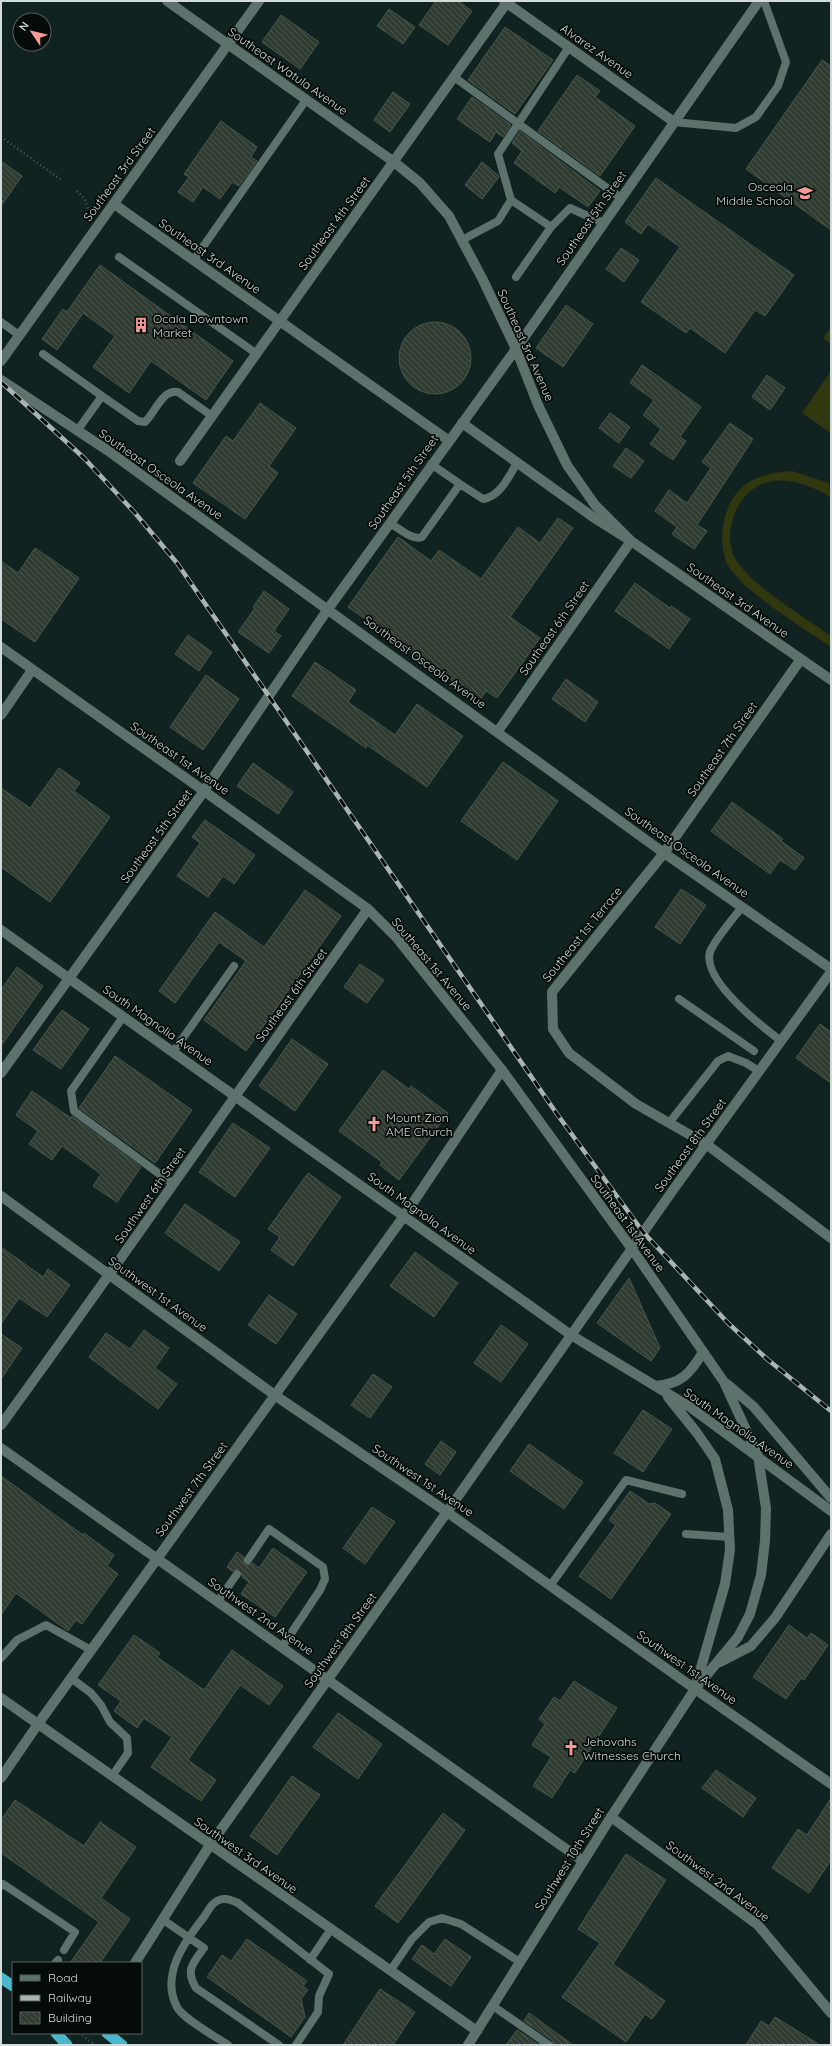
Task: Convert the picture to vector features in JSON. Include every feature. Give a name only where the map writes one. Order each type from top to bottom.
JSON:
[{"type":"highway","points":[[1,1978],[12,1985]]},
{"type":"highway","points":[[57,2034],[67,2045]]},
{"type":"highway","points":[[108,2034],[122,2045]]},
{"type":"street","name":"Southeast Watula Avenue","points":[[167,1],[394,162]]},
{"type":"street","name":"Southeast 3rd Street","points":[[1,361],[259,1]]},
{"type":"street","name":"Southeast 5th Street","points":[[1,1073],[204,791],[328,609],[448,440],[516,349],[759,1]]},
{"type":"street","name":"Alvarez Avenue","points":[[506,2],[674,122]]},
{"type":"street","name":"Southeast 4th Street","points":[[180,461],[394,162],[506,2]]},
{"type":"street","name":"Southeast 3rd Avenue","points":[[394,162],[420,183],[449,216],[482,278],[516,349],[538,405],[567,465],[595,505],[631,541]]},
{"type":"street","name":"Southeast 3rd Avenue","points":[[114,204],[448,440]]},
{"type":"street","name":"Southeast Osceola Avenue","points":[[1,380],[77,431],[328,609],[664,853],[831,970]]},
{"type":"street","name":"Southeast 3rd Avenue","points":[[462,423],[593,517],[631,541],[831,680]]},
{"type":"street","name":"Southeast 6th Street","points":[[498,731],[631,541]]},
{"type":"street","name":"Southeast 1st Avenue","points":[[1,647],[368,910],[396,937],[502,1070],[632,1249],[724,1382]]},
{"type":"street","name":"Southeast 7th Street","points":[[664,853],[801,659]]},
{"type":"street","points":[[1,715],[32,670]]},
{"type":"street","name":"Southeast 1st Terrace","points":[[664,853],[552,992],[553,1029],[569,1053],[636,1104],[706,1144],[831,1238]]},
{"type":"street","name":"Southeast 6th Street","points":[[235,1095],[368,910]]},
{"type":"street","name":"South Magnolia Avenue","points":[[1,930],[571,1335],[690,1407],[758,1456],[831,1512]]},
{"type":"street","name":"Southeast 8th Street","points":[[571,1335],[831,970]]},
{"type":"street","points":[[404,1216],[502,1070]]},
{"type":"street","name":"Southwest 6th Street","points":[[1,1425],[111,1274],[235,1095]]},
{"type":"street","name":"Southwest 1st Avenue","points":[[1,1196],[111,1274],[276,1396],[447,1512],[831,1784]]},
{"type":"street","name":"Southwest 7th Street","points":[[1,1778],[91,1650],[276,1396],[404,1216]]},
{"type":"street","name":"Southwest 8th Street","points":[[136,1962],[210,1845],[571,1335]]},
{"type":"street","points":[[660,1389],[682,1379],[695,1365],[703,1352]]},
{"type":"street","name":"South Magnolia Avenue","points":[[724,1382],[754,1407],[831,1498]]},
{"type":"street","name":"Southwest 10th Street","points":[[468,2045],[583,1861],[695,1689],[738,1637],[750,1614],[761,1575],[765,1541],[766,1508],[758,1456],[724,1382]]},
{"type":"street","name":"Southwest 10th Street","points":[[660,1389],[697,1433],[715,1460],[728,1510],[730,1550],[725,1584],[695,1689]]},
{"type":"street","name":"Southwest 2nd Avenue","points":[[1,1448],[583,1861]]},
{"type":"street","points":[[715,1665],[751,1646],[775,1618],[831,1534]]},
{"type":"street","name":"Southwest 3rd Avenue","points":[[1,1698],[477,2031]]},
{"type":"street","name":"Southwest 2nd Avenue","points":[[611,1818],[758,1925],[831,2012]]},
{"type":"lane","points":[[674,122],[736,128],[756,117],[778,86],[786,62],[764,1]]},
{"type":"lane","points":[[551,228],[511,200],[498,154],[569,47]]},
{"type":"lane","points":[[454,77],[621,198]]},
{"type":"lane","points":[[193,261],[306,100]]},
{"type":"lane","points":[[462,240],[498,221],[511,200]]},
{"type":"lane","points":[[516,277],[551,228],[570,208],[603,223]]},
{"type":"lane","points":[[119,257],[257,354]]},
{"type":"lane","points":[[1,322],[19,335]]},
{"type":"lane","points":[[43,354],[138,421],[144,422],[150,417],[166,394],[172,391],[178,392],[212,416]]},
{"type":"lane","points":[[77,431],[102,396]]},
{"type":"lane","points":[[432,464],[483,499],[489,498],[497,493],[517,463]]},
{"type":"lane","points":[[390,523],[410,535],[419,538],[422,537],[460,484]]},
{"type":"lane","points":[[742,907],[710,951],[709,965],[730,997],[781,1041]]},
{"type":"lane","points":[[173,1052],[234,966]]},
{"type":"lane","points":[[679,999],[754,1052]]},
{"type":"lane","points":[[123,1016],[70,1091],[74,1112],[173,1184]]},
{"type":"lane","points":[[669,1123],[718,1061],[728,1056],[746,1063],[759,1071]]},
{"type":"lane","points":[[550,1586],[626,1480],[682,1494]]},
{"type":"lane","points":[[248,1560],[269,1529],[323,1567],[325,1579],[320,1590],[282,1647]]},
{"type":"lane","points":[[686,1534],[729,1537]]},
{"type":"lane","points":[[218,1601],[237,1574]]},
{"type":"lane","points":[[1,1658],[17,1640],[46,1625],[91,1650]]},
{"type":"lane","points":[[71,1678],[91,1693],[101,1705],[110,1722],[127,1738],[128,1753],[112,1776]]},
{"type":"lane","points":[[2,1885],[74,1932],[64,1950]]},
{"type":"lane","points":[[228,2045],[195,2023],[177,2008],[171,1988],[175,1960],[188,1937],[216,1901],[226,1898],[238,1903],[329,1974],[319,1996],[318,2012],[296,2045]]},
{"type":"lane","points":[[390,1971],[412,1939],[429,1922],[442,1918],[461,1924],[520,1962]]},
{"type":"lane","points":[[162,1919],[204,1948],[191,1965],[190,1978],[196,1988],[279,2045]]},
{"type":"lane","points":[[310,1960],[331,1930]]},
{"type":"lane","points":[[493,2006],[545,2044]]},
{"type":"path","points":[[1,137],[62,181]]},
{"type":"path","points":[[77,191],[85,199],[88,209]]},
{"type":"path","points":[[80,2034],[96,2045]]},
{"type":"green space","points":[[831,327],[831,344],[823,338]]},
{"type":"green space","points":[[831,371],[831,433],[802,413]]},
{"type":"green space","points":[[792,471],[829,483],[831,498],[816,489],[787,481],[772,481],[759,485],[748,493],[739,505],[731,526],[730,540],[732,550],[735,558],[743,569],[765,590],[831,636],[831,647],[773,607],[743,583],[732,571],[724,554],[722,534],[724,521],[728,508],[739,490],[754,479]]},
{"type":"building","points":[[436,1],[458,1],[472,11],[448,45],[419,25]]},
{"type":"building","points":[[389,9],[415,27],[403,44],[377,26]]},
{"type":"building","points":[[281,15],[319,42],[300,69],[262,42]]},
{"type":"building","points":[[505,27],[553,60],[515,114],[468,80]]},
{"type":"building","points":[[822,60],[831,66],[831,230],[746,169]]},
{"type":"building","points":[[577,75],[600,91],[595,97],[635,126],[600,176],[538,131]]},
{"type":"building","points":[[393,92],[410,104],[390,132],[374,120]]},
{"type":"building","points":[[472,97],[511,125],[503,137],[496,132],[490,142],[457,119]]},
{"type":"building","points":[[221,121],[257,147],[251,157],[257,161],[239,186],[232,182],[220,199],[203,187],[193,202],[178,192],[189,177],[184,174]]},
{"type":"building","points":[[520,131],[600,191],[588,207],[559,187],[555,193],[514,163],[522,151],[512,143]]},
{"type":"building","points":[[1,161],[22,176],[1,206]]},
{"type":"building","points":[[482,162],[499,177],[482,199],[465,185]]},
{"type":"building","points":[[656,178],[794,275],[765,316],[755,310],[725,353],[690,328],[686,333],[641,302],[680,247],[648,224],[641,234],[625,222]]},
{"type":"building","points":[[621,248],[639,260],[624,282],[606,269]]},
{"type":"building","name":"Ocala Downtown Market","points":[[100,265],[233,361],[206,400],[151,361],[129,393],[93,367],[115,336],[83,313],[57,350],[42,339],[63,309],[67,312]]},
{"type":"building","points":[[566,305],[593,324],[563,367],[536,348]]},
{"type":"building","points":[[428,322],[442,322],[449,324],[461,332],[469,344],[471,358],[469,372],[461,384],[449,392],[442,394],[428,394],[421,392],[409,384],[401,372],[399,365],[399,351],[401,344],[409,332],[421,324]]},
{"type":"building","points":[[642,365],[701,407],[680,437],[686,441],[673,460],[650,444],[661,429],[643,415],[654,400],[630,383]]},
{"type":"building","points":[[767,375],[785,388],[770,410],[752,397]]},
{"type":"building","points":[[260,403],[296,428],[269,466],[278,473],[245,519],[193,483],[226,436],[233,441]]},
{"type":"building","points":[[610,413],[630,427],[619,443],[599,428]]},
{"type":"building","points":[[730,423],[753,439],[697,525],[707,531],[694,549],[672,534],[677,527],[655,511],[669,490],[687,503],[711,468],[702,462]]},
{"type":"building","points":[[626,448],[644,461],[631,478],[613,466]]},
{"type":"building","points":[[558,518],[573,528],[510,617],[540,638],[497,698],[486,691],[480,700],[348,607],[398,537],[431,561],[439,550],[481,579],[518,527],[540,543]]},
{"type":"building","points":[[35,548],[79,578],[35,642],[1,619],[1,561],[18,573]]},
{"type":"building","points":[[635,583],[670,608],[671,606],[690,619],[669,649],[615,611]]},
{"type":"building","points":[[264,591],[289,609],[274,631],[281,636],[269,653],[238,632],[255,608],[253,607]]},
{"type":"building","points":[[188,635],[212,652],[199,671],[175,654]]},
{"type":"building","points":[[315,662],[356,690],[348,702],[395,735],[417,704],[463,736],[427,787],[367,745],[366,748],[292,696]]},
{"type":"building","points":[[206,675],[239,699],[203,750],[170,727]]},
{"type":"building","points":[[566,679],[598,702],[585,722],[552,699]]},
{"type":"building","points":[[503,762],[558,801],[517,860],[461,821]]},
{"type":"building","points":[[253,763],[293,792],[278,814],[237,786]]},
{"type":"building","points":[[59,768],[80,783],[74,791],[110,817],[50,902],[1,867],[1,788],[30,808]]},
{"type":"building","points":[[732,802],[783,839],[781,841],[804,858],[795,870],[780,860],[770,874],[711,831]]},
{"type":"building","points":[[205,820],[255,855],[234,884],[223,876],[208,897],[177,876],[200,843],[192,837]]},
{"type":"building","points":[[681,889],[706,905],[680,944],[655,927]]},
{"type":"building","points":[[305,890],[341,916],[246,1051],[204,1020],[246,961],[219,942],[175,1003],[159,991],[215,912],[264,947]]},
{"type":"building","points":[[360,964],[384,980],[367,1003],[344,987]]},
{"type":"building","points":[[17,967],[43,986],[1,1046],[1,990]]},
{"type":"building","points":[[62,1010],[89,1029],[61,1069],[33,1050]]},
{"type":"building","points":[[820,1024],[831,1032],[831,1083],[796,1058]]},
{"type":"building","points":[[292,1039],[328,1064],[295,1111],[259,1086]]},
{"type":"building","points":[[115,1056],[192,1110],[155,1163],[79,1108]]},
{"type":"building","name":"Mount Zion AME Church","points":[[383,1070],[409,1089],[411,1086],[448,1113],[399,1180],[380,1165],[382,1162],[339,1131]]},
{"type":"building","points":[[32,1091],[71,1118],[72,1116],[141,1167],[117,1202],[93,1186],[101,1174],[62,1146],[52,1160],[29,1144],[38,1131],[16,1115]]},
{"type":"building","points":[[233,1123],[270,1148],[235,1197],[199,1172]]},
{"type":"building","points":[[308,1173],[341,1197],[293,1266],[271,1250],[280,1237],[268,1229]]},
{"type":"building","points":[[185,1204],[240,1242],[219,1271],[165,1233]]},
{"type":"building","points":[[1,1247],[43,1277],[48,1269],[70,1285],[47,1317],[19,1298],[1,1324]]},
{"type":"building","points":[[415,1252],[458,1283],[434,1317],[390,1286]]},
{"type":"building","points":[[629,1278],[660,1348],[651,1361],[597,1323]]},
{"type":"building","points":[[269,1295],[297,1314],[276,1344],[248,1325]]},
{"type":"building","points":[[501,1325],[528,1344],[501,1382],[474,1363]]},
{"type":"building","points":[[144,1330],[169,1348],[155,1368],[177,1384],[158,1409],[89,1357],[106,1333],[130,1349]]},
{"type":"building","points":[[1,1334],[22,1348],[1,1379]]},
{"type":"building","points":[[373,1374],[392,1387],[370,1418],[351,1405]]},
{"type":"building","points":[[643,1410],[672,1429],[643,1472],[614,1453]]},
{"type":"building","points":[[441,1441],[456,1452],[440,1475],[425,1464]]},
{"type":"building","points":[[529,1444],[583,1482],[564,1509],[510,1471]]},
{"type":"building","points":[[1,1476],[83,1535],[84,1533],[114,1555],[107,1566],[118,1574],[82,1624],[76,1620],[68,1631],[16,1593],[1,1615]]},
{"type":"building","points":[[630,1491],[649,1504],[655,1503],[671,1514],[611,1599],[579,1576],[616,1525],[609,1520]]},
{"type":"building","points":[[372,1507],[395,1522],[365,1564],[343,1548]]},
{"type":"building","points":[[273,1548],[307,1572],[275,1617],[241,1594],[249,1582],[242,1577],[242,1572],[240,1569],[232,1571],[227,1567],[237,1552],[244,1557],[243,1560],[245,1564],[248,1565],[253,1563],[259,1568]]},
{"type":"building","points":[[789,1625],[807,1638],[811,1633],[828,1645],[804,1680],[801,1678],[786,1699],[753,1677]]},
{"type":"building","points":[[134,1635],[160,1653],[157,1657],[204,1690],[232,1650],[283,1686],[269,1705],[240,1685],[188,1760],[216,1780],[201,1801],[151,1767],[172,1737],[144,1718],[137,1728],[114,1711],[121,1701],[98,1685]]},
{"type":"building","points":[[574,1681],[617,1708],[575,1773],[570,1770],[552,1798],[533,1786],[551,1757],[532,1745],[545,1724],[539,1719],[554,1697],[560,1701]]},
{"type":"building","points":[[338,1713],[382,1744],[358,1779],[313,1747]]},
{"type":"building","points":[[716,1770],[756,1798],[743,1817],[702,1788]]},
{"type":"building","points":[[292,1776],[320,1795],[277,1855],[250,1836]]},
{"type":"building","points":[[831,1798],[831,1860],[809,1893],[772,1868],[798,1829],[807,1835]]},
{"type":"building","points":[[15,1800],[84,1846],[100,1822],[136,1847],[101,1898],[130,1919],[101,1962],[71,1962],[99,1922],[1,1853],[1,1820]]},
{"type":"building","points":[[443,1813],[465,1830],[398,1923],[375,1906]]},
{"type":"building","points":[[626,1854],[666,1880],[613,1964],[665,2001],[652,2019],[645,2014],[626,2042],[562,1997],[600,1943],[578,1929]]},
{"type":"building","points":[[247,1939],[307,1981],[303,1986],[308,1990],[301,1999],[305,2017],[291,2037],[207,1977],[222,1955],[231,1961]]},
{"type":"building","points":[[445,1939],[471,1957],[451,1986],[412,1959],[422,1945],[434,1954]]},
{"type":"building","points":[[380,1989],[415,2012],[393,2045],[343,2045]]},
{"type":"building","points":[[529,2013],[573,2045],[554,2045],[552,2040],[524,2021]]},
{"type":"building","points":[[775,2017],[820,2045],[746,2045],[761,2021],[769,2026]]},
{"type":"building","points":[[517,2030],[539,2045],[506,2045]]},
{"type":"railway","points":[[1,382],[84,458],[135,513],[177,563],[557,1114],[643,1232],[728,1323],[767,1359],[831,1411]]},
{"type":"place","name":"Osceola Middle School","points":[[805,193]]},
{"type":"place","name":"Ocala Downtown Market","points":[[141,325]]},
{"type":"place","name":"Mount Zion AME Church","points":[[374,1124]]},
{"type":"place","name":"Jehovahs Witnesses Church","points":[[571,1748]]}]
